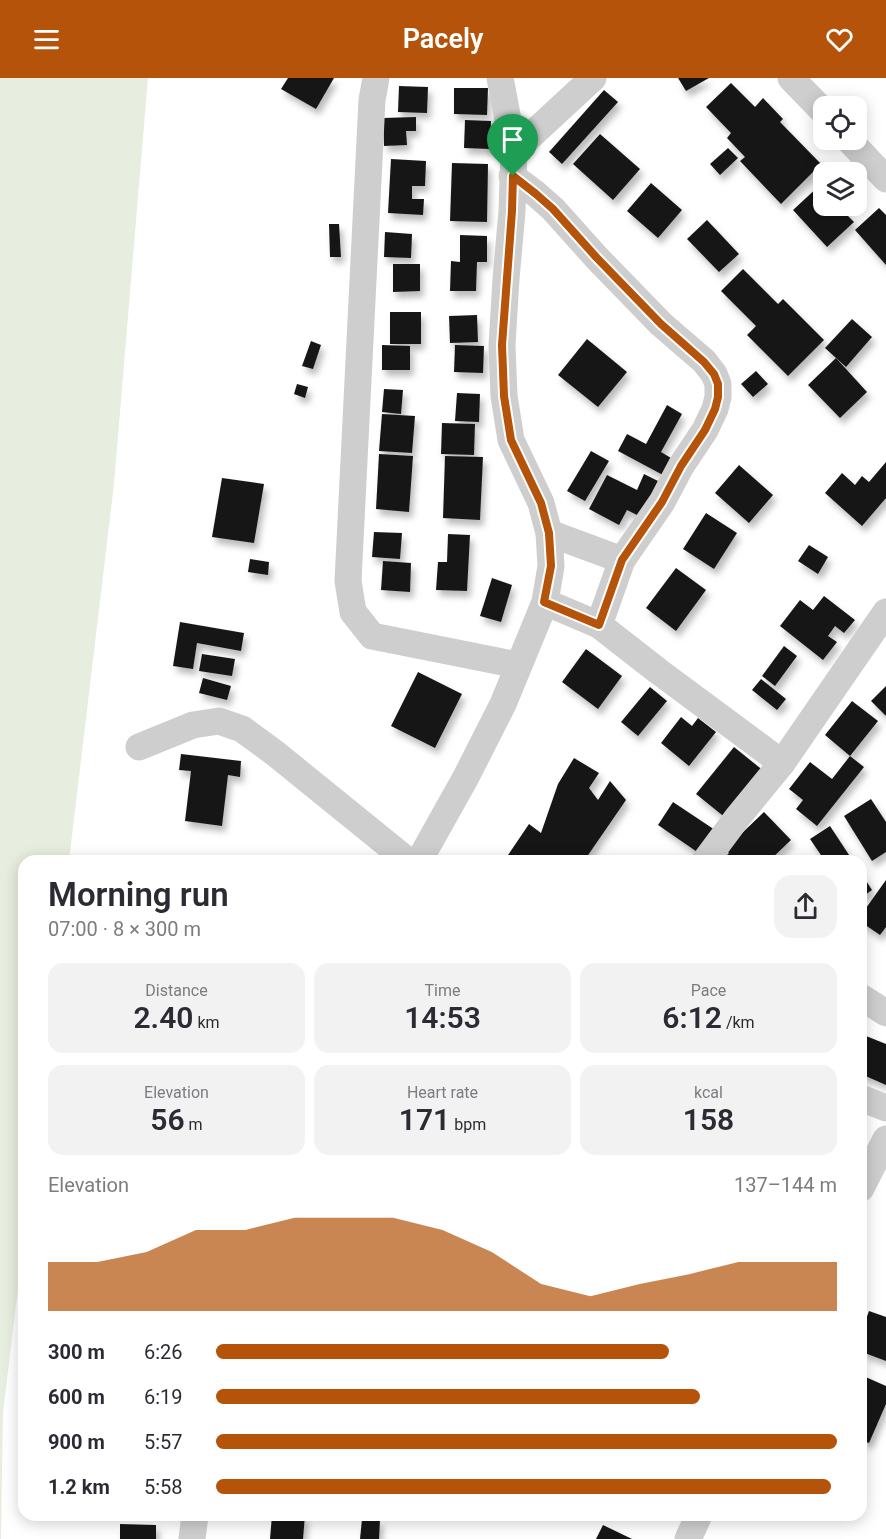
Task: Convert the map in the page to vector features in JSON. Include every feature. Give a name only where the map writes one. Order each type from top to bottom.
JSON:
[{"type":"street","points":[[376,78],[372,100],[348,581],[353,612],[372,636],[518,665]]},
{"type":"street","points":[[421,855],[466,777],[503,704],[544,602],[551,566],[549,533],[541,503],[511,440],[504,396],[502,345],[512,211],[513,163],[500,78]]},
{"type":"street","points":[[513,163],[593,78]]},
{"type":"street","points":[[791,78],[813,101]]},
{"type":"street","points":[[858,150],[886,179]]},
{"type":"street","points":[[513,163],[536,194],[553,209],[596,257],[661,324],[704,362],[714,374],[718,384],[715,409],[705,430],[681,466],[662,502],[622,560],[599,625]]},
{"type":"street","points":[[549,533],[622,560]]},
{"type":"street","points":[[544,602],[599,625],[782,763]]},
{"type":"street","points":[[709,855],[782,763],[886,612]]},
{"type":"street","points":[[139,747],[193,725],[219,721],[242,729],[401,855]]},
{"type":"street","points":[[867,1001],[886,1013]]},
{"type":"street","points":[[867,1100],[886,1108]]},
{"type":"street","points":[[867,1176],[886,1139]]},
{"type":"street","points":[[192,1539],[194,1521]]},
{"type":"street","points":[[688,1539],[696,1521]]},
{"type":"green space","points":[[0,78],[148,78],[114,484],[70,855],[18,855],[18,1288],[3,1413],[0,1539]]},
{"type":"building","points":[[288,78],[334,78],[316,109],[281,89]]},
{"type":"building","points":[[678,78],[709,78],[686,91]]},
{"type":"building","points":[[731,83],[755,107],[763,98],[783,119],[780,122],[819,162],[813,162],[813,172],[781,204],[740,161],[745,157],[727,138],[731,133],[706,107]]},
{"type":"building","points":[[399,86],[428,87],[427,113],[398,112]]},
{"type":"building","points":[[454,88],[488,88],[487,115],[454,114]]},
{"type":"building","points":[[604,90],[618,102],[562,164],[549,152]]},
{"type":"building","points":[[416,117],[416,131],[406,131],[407,145],[384,146],[383,118]]},
{"type":"building","points":[[465,120],[491,121],[490,149],[464,148]]},
{"type":"building","points":[[600,134],[640,169],[613,200],[573,164]]},
{"type":"building","points":[[728,148],[738,158],[720,175],[710,164]]},
{"type":"building","points":[[391,159],[426,161],[425,186],[412,186],[412,199],[424,199],[423,215],[388,213]]},
{"type":"building","points":[[452,163],[488,164],[487,222],[450,221]]},
{"type":"building","points":[[651,183],[682,210],[658,238],[627,211]]},
{"type":"building","points":[[813,191],[813,216],[848,216],[854,222],[827,247],[793,210]]},
{"type":"building","points":[[879,208],[886,215],[886,265],[855,230]]},
{"type":"building","points":[[707,220],[739,254],[719,272],[687,239]]},
{"type":"building","points":[[329,224],[339,224],[341,257],[330,257]]},
{"type":"building","points":[[385,232],[412,234],[411,258],[384,257]]},
{"type":"building","points":[[460,235],[487,236],[487,262],[477,262],[476,291],[450,291],[451,261],[460,262]]},
{"type":"building","points":[[393,264],[420,264],[420,291],[393,292]]},
{"type":"building","points":[[743,269],[778,304],[783,299],[824,340],[788,376],[747,335],[756,326],[721,291]]},
{"type":"building","points":[[390,312],[421,312],[421,344],[390,344]]},
{"type":"building","points":[[477,315],[478,342],[450,343],[449,316]]},
{"type":"building","points":[[852,319],[872,337],[846,367],[825,348]]},
{"type":"building","points":[[587,339],[627,372],[598,407],[558,375]]},
{"type":"building","points":[[311,341],[321,345],[313,369],[302,366]]},
{"type":"building","points":[[382,345],[410,346],[410,370],[382,370]]},
{"type":"building","points":[[455,345],[484,346],[483,373],[454,372]]},
{"type":"building","points":[[836,358],[867,392],[840,418],[808,385]]},
{"type":"building","points":[[756,371],[768,384],[753,397],[741,384]]},
{"type":"building","points":[[297,384],[308,387],[305,398],[294,394]]},
{"type":"building","points":[[384,389],[403,390],[401,414],[382,412]]},
{"type":"building","points":[[457,393],[480,394],[479,422],[455,421]]},
{"type":"building","points":[[667,405],[682,414],[661,452],[671,458],[663,475],[618,451],[627,434],[646,444]]},
{"type":"building","points":[[382,414],[415,416],[412,453],[379,451]]},
{"type":"building","points":[[442,423],[475,424],[474,455],[441,454]]},
{"type":"building","points":[[591,451],[609,461],[585,501],[567,491]]},
{"type":"building","points":[[379,454],[413,456],[409,512],[376,509]]},
{"type":"building","points":[[445,456],[483,457],[480,520],[443,518]]},
{"type":"building","points":[[886,462],[886,498],[862,526],[825,493],[842,473],[855,485],[862,476],[869,482]]},
{"type":"building","points":[[739,465],[773,495],[749,523],[715,493]]},
{"type":"building","points":[[644,474],[658,481],[641,517],[627,510],[619,525],[589,509],[607,475],[637,490]]},
{"type":"building","points":[[222,478],[264,484],[254,543],[212,537]]},
{"type":"building","points":[[706,513],[737,533],[714,569],[683,549]]},
{"type":"building","points":[[374,532],[402,533],[400,559],[372,557]]},
{"type":"building","points":[[448,534],[470,535],[467,591],[436,590],[438,562],[447,562]]},
{"type":"building","points":[[809,545],[828,557],[818,574],[798,561]]},
{"type":"building","points":[[250,559],[269,562],[268,575],[248,572]]},
{"type":"building","points":[[383,561],[411,563],[410,592],[381,590]]},
{"type":"building","points":[[676,568],[706,590],[676,631],[646,608]]},
{"type":"building","points":[[492,578],[512,585],[501,622],[480,616]]},
{"type":"building","points":[[824,596],[855,620],[844,633],[835,626],[828,636],[837,642],[823,660],[780,626],[800,600],[813,610]]},
{"type":"building","points":[[180,622],[244,633],[241,651],[197,643],[193,669],[173,666]]},
{"type":"building","points":[[784,646],[797,656],[775,686],[762,676]]},
{"type":"building","points":[[586,649],[622,676],[598,709],[562,682]]},
{"type":"building","points":[[202,654],[235,659],[232,676],[199,671]]},
{"type":"building","points":[[418,672],[462,694],[435,748],[391,726]]},
{"type":"building","points":[[203,678],[231,686],[227,700],[199,693]]},
{"type":"building","points":[[761,679],[786,699],[777,710],[752,690]]},
{"type":"building","points":[[886,686],[886,716],[871,701]]},
{"type":"building","points":[[650,687],[667,701],[638,736],[621,722]]},
{"type":"building","points":[[852,701],[878,721],[850,756],[825,735]]},
{"type":"building","points":[[681,717],[692,726],[698,718],[716,732],[689,766],[661,743]]},
{"type":"building","points":[[734,747],[765,772],[727,819],[696,794]]},
{"type":"building","points":[[181,754],[241,761],[240,777],[228,775],[222,826],[185,821],[191,771],[179,770]]},
{"type":"building","points":[[850,756],[864,767],[817,826],[796,809],[803,800],[789,789],[810,762],[832,779]]},
{"type":"building","points":[[574,758],[599,773],[589,788],[598,800],[610,781],[626,800],[588,855],[508,855],[529,824],[541,833],[558,784]]},
{"type":"building","points":[[871,799],[886,822],[886,852],[872,861],[844,816]]},
{"type":"building","points":[[673,802],[718,832],[702,855],[658,825]]},
{"type":"building","points":[[764,812],[791,840],[775,855],[727,855],[729,853],[720,844],[741,834]]},
{"type":"building","points":[[830,826],[849,855],[821,855],[810,839]]},
{"type":"building","points":[[886,880],[886,927],[880,935],[867,926],[867,907]]},
{"type":"building","points":[[867,882],[872,890],[867,894]]},
{"type":"building","points":[[867,1036],[886,1044],[886,1085],[867,1077]]},
{"type":"building","points":[[869,1311],[886,1317],[886,1361],[867,1354]]},
{"type":"building","points":[[867,1378],[886,1386],[886,1404],[869,1443],[867,1442]]},
{"type":"building","points":[[272,1521],[304,1521],[303,1539],[270,1539]]},
{"type":"building","points":[[362,1521],[380,1521],[379,1539],[360,1539]]},
{"type":"building","points":[[120,1524],[156,1525],[156,1539],[120,1539]]},
{"type":"building","points":[[603,1525],[632,1539],[596,1539]]},
{"type":"route","points":[[513,176],[553,209],[661,324],[704,362],[714,374],[718,384],[715,409],[705,430],[681,466],[662,502],[622,560],[599,625],[544,602],[551,566],[549,533],[541,503],[511,440],[504,396],[502,345],[513,176]]}]
